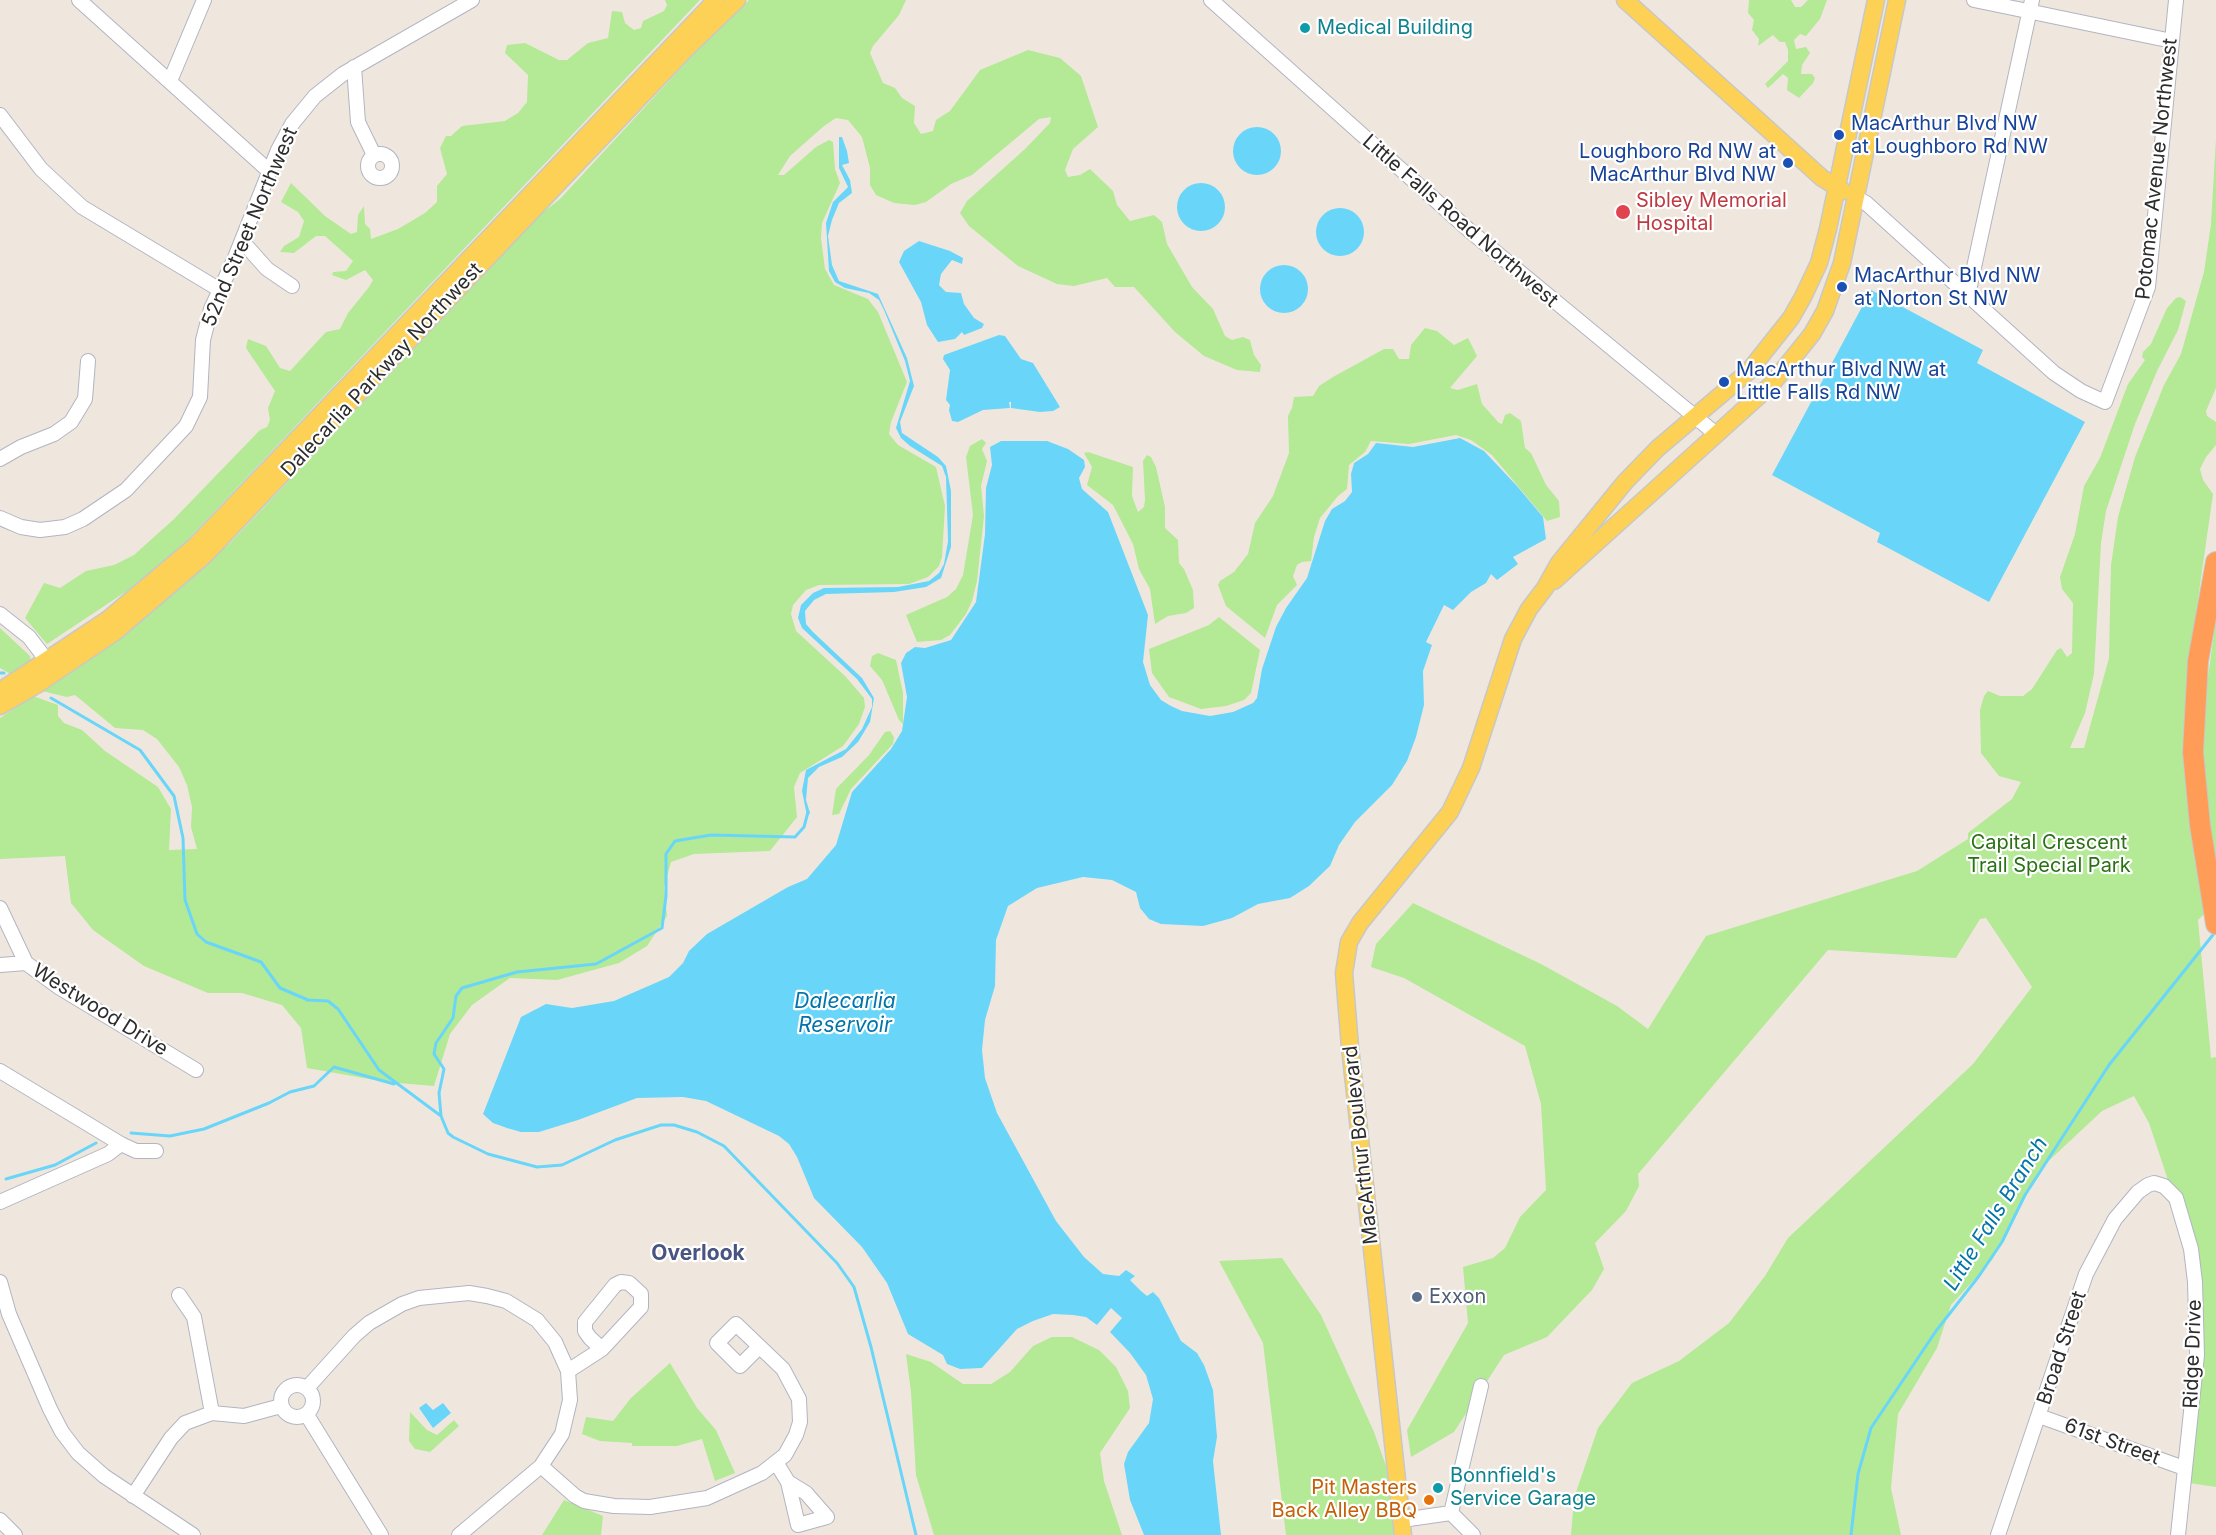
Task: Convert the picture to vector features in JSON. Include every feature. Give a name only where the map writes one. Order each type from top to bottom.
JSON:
[{"type":"highway","points":[[2215,919],[2200,825],[2193,752],[2198,661],[2216,562]]},
{"type":"main road","name":"Dalecarlia Parkway Northwest","points":[[0,691],[48,662],[123,607],[195,546],[716,0]]},
{"type":"main road","name":"Dalecarlia Parkway Northwest","points":[[0,706],[46,679],[115,632],[196,563],[678,58],[737,0]]},
{"type":"main road","points":[[1625,0],[1835,187],[1855,197]]},
{"type":"main road","points":[[1545,588],[1559,563],[1625,482],[1749,370],[1791,318],[1819,263],[1876,0]]},
{"type":"main road","points":[[1545,588],[1771,386],[1812,334],[1836,280],[1898,0]]},
{"type":"main road","name":"MacArthur Boulevard","points":[[1402,1527],[1344,973],[1349,942],[1360,923],[1435,831],[1461,791],[1471,768],[1513,639],[1529,609],[1545,588]]},
{"type":"street","points":[[80,0],[269,171]]},
{"type":"street","points":[[170,81],[204,0]]},
{"type":"street","name":"52nd Street Northwest","points":[[0,518],[27,528],[65,527],[106,506],[130,486],[186,426],[196,409],[201,387],[206,328],[269,171],[284,137],[300,112],[320,91],[354,67],[471,0]]},
{"type":"street","name":"Little Falls Road Northwest","points":[[1211,0],[1470,231],[1716,434]]},
{"type":"street","points":[[1974,0],[2030,6],[2172,41]]},
{"type":"street","name":"Potomac Avenue Northwest","points":[[1968,294],[2054,373],[2081,391],[2105,402],[2148,287],[2175,0]]},
{"type":"street","points":[[1855,197],[1866,203],[1968,294],[2030,6]]},
{"type":"street","points":[[354,67],[358,122],[374,155]]},
{"type":"street","points":[[0,116],[36,163],[82,207],[106,224],[220,290]]},
{"type":"street","points":[[242,241],[267,269],[292,286]]},
{"type":"street","points":[[0,459],[21,447],[54,434],[71,422],[85,399],[88,361]]},
{"type":"street","points":[[0,614],[29,637],[48,662]]},
{"type":"street","name":"Westwood Drive","points":[[0,908],[26,963],[60,988],[196,1070]]},
{"type":"street","points":[[0,965],[26,963]]},
{"type":"street","points":[[0,1071],[121,1144],[136,1150],[156,1151]]},
{"type":"street","points":[[0,1202],[108,1154],[121,1144]]},
{"type":"street","name":"Broad Street","points":[[1998,1535],[2086,1274],[2115,1219],[2138,1192],[2148,1185],[2158,1183]]},
{"type":"street","name":"Ridge Drive","points":[[2158,1183],[2176,1197],[2183,1215],[2191,1248],[2195,1282],[2197,1355],[2178,1535]]},
{"type":"street","points":[[0,1282],[9,1314],[62,1432],[88,1463],[193,1535]]},
{"type":"street","points":[[568,1371],[603,1349],[641,1307],[641,1294],[629,1283],[615,1285],[585,1322],[585,1331],[603,1349]]},
{"type":"street","points":[[307,1388],[354,1336],[369,1323],[402,1304],[439,1294],[487,1296],[516,1306],[547,1331],[568,1371],[570,1400],[565,1423],[556,1446],[541,1466],[459,1535]]},
{"type":"street","points":[[180,1295],[194,1317],[212,1413]]},
{"type":"street","points":[[541,1466],[566,1491],[584,1501],[614,1506],[650,1507],[707,1498],[740,1485],[777,1464],[796,1435],[800,1422],[799,1399],[783,1369],[759,1347]]},
{"type":"street","points":[[296,1385],[307,1388],[313,1401],[307,1415],[292,1417],[281,1406],[281,1396],[287,1388],[296,1385]]},
{"type":"street","points":[[1451,1513],[1481,1386]]},
{"type":"street","points":[[133,1496],[185,1423],[212,1413],[244,1416],[281,1406]]},
{"type":"street","points":[[307,1415],[381,1535]]},
{"type":"street","name":"61st Street","points":[[2039,1416],[2184,1468]]},
{"type":"street","points":[[777,1464],[788,1482]]},
{"type":"street","points":[[1402,1527],[1451,1513]]},
{"type":"street","points":[[1451,1513],[1473,1535]]},
{"type":"street","points":[[0,1520],[15,1535]]},
{"type":"green space","points":[[665,0],[700,0],[180,548],[136,585],[47,644],[25,618],[44,583],[60,588],[86,571],[114,565],[134,555],[174,519],[260,430],[267,427],[270,420],[268,408],[275,391],[246,348],[248,339],[266,346],[280,368],[290,371],[326,332],[340,329],[348,313],[373,280],[365,270],[346,280],[332,275],[333,272],[346,271],[353,261],[325,236],[316,236],[294,253],[280,252],[284,246],[299,237],[304,221],[298,212],[281,202],[291,183],[325,216],[351,234],[357,232],[358,215],[364,206],[365,224],[370,229],[371,239],[398,229],[425,213],[437,202],[437,186],[447,174],[440,148],[446,136],[451,136],[462,126],[505,121],[518,113],[527,102],[528,75],[505,53],[507,45],[525,43],[559,60],[567,60],[588,43],[608,38],[612,11],[622,12],[625,23],[634,30],[641,28],[643,21],[664,11],[667,5]]},
{"type":"green space","points":[[749,0],[906,0],[899,15],[873,46],[870,53],[883,83],[895,88],[902,98],[915,106],[914,123],[921,134],[933,131],[936,120],[950,111],[980,70],[1028,50],[1060,58],[1081,76],[1098,127],[1073,149],[1065,170],[1068,177],[1080,175],[1090,169],[1113,191],[1117,205],[1130,221],[1154,215],[1162,222],[1167,244],[1192,287],[1213,309],[1225,336],[1232,340],[1243,337],[1250,340],[1254,355],[1261,365],[1260,372],[1237,370],[1204,356],[1175,332],[1134,287],[1115,287],[1107,278],[1074,286],[1057,284],[1018,266],[969,226],[960,213],[967,201],[1025,149],[1050,123],[1051,117],[1039,119],[972,175],[951,184],[926,202],[915,205],[894,203],[876,195],[870,185],[870,168],[862,137],[848,120],[836,118],[824,126],[790,156],[778,175],[784,175],[816,147],[829,140],[833,142],[835,169],[840,183],[822,223],[821,238],[825,269],[834,285],[868,299],[878,312],[907,382],[891,422],[889,434],[898,445],[936,467],[945,506],[942,557],[939,566],[928,577],[909,584],[819,585],[806,590],[793,605],[791,614],[796,631],[845,676],[864,698],[865,707],[859,724],[843,746],[800,773],[794,787],[797,817],[770,851],[694,854],[671,862],[664,887],[667,916],[647,946],[619,963],[557,980],[510,978],[472,1005],[450,1034],[434,1086],[386,1082],[307,1068],[301,1028],[282,1005],[242,993],[208,993],[144,966],[93,930],[71,903],[65,856],[0,859],[0,718],[33,696],[58,705],[58,716],[64,723],[82,730],[105,751],[158,787],[171,809],[169,850],[197,849],[191,827],[192,807],[187,785],[179,767],[157,739],[143,730],[115,728],[75,695],[67,697],[42,691],[138,624],[230,543],[542,213],[560,199],[704,43]]},
{"type":"green space","points":[[1749,0],[1791,0],[1795,7],[1801,7],[1808,0],[1827,0],[1820,19],[1806,36],[1800,34],[1794,40],[1796,49],[1806,47],[1810,53],[1802,65],[1801,74],[1812,74],[1815,78],[1799,98],[1787,90],[1788,78],[1783,74],[1768,88],[1765,84],[1788,61],[1788,50],[1785,42],[1780,42],[1773,35],[1758,46],[1759,39],[1752,30],[1754,20],[1748,13]]},
{"type":"green space","name":"Capital Crescent Trail Special Park","points":[[2216,139],[2216,388],[2206,411],[2207,416],[2216,422],[2216,445],[2200,469],[2203,480],[2213,494],[2188,669],[2184,742],[2204,741],[2207,684],[2216,619],[2216,902],[2198,920],[2211,1058],[2216,1057],[2216,1487],[2183,1482],[2194,1399],[2191,1249],[2149,1123],[2134,1096],[2102,1111],[2040,1169],[1992,1260],[1951,1305],[1937,1348],[1898,1414],[1891,1488],[1901,1535],[1571,1535],[1574,1498],[1598,1428],[1632,1383],[1679,1361],[1729,1323],[1765,1276],[1788,1238],[1973,1064],[2032,987],[1986,918],[1980,919],[1956,958],[1828,950],[1638,1174],[1639,1186],[1626,1211],[1595,1243],[1604,1269],[1592,1290],[1547,1337],[1504,1355],[1454,1432],[1411,1457],[1407,1430],[1468,1323],[1463,1267],[1493,1258],[1505,1248],[1520,1217],[1546,1190],[1541,1104],[1525,1046],[1404,978],[1371,967],[1376,944],[1413,903],[1541,964],[1617,1006],[1648,1029],[1706,936],[1917,871],[1968,839],[1968,833],[2012,799],[2021,782],[1999,776],[1981,753],[1980,710],[1984,696],[1988,691],[2000,696],[2023,696],[2032,689],[2057,650],[2061,648],[2067,657],[2072,653],[2073,603],[2062,589],[2060,577],[2075,534],[2084,486],[2100,458],[2128,384],[2145,360],[2142,357],[2143,352],[2151,344],[2167,308],[2176,298],[2180,297],[2186,301],[2178,330],[2157,371],[2135,424],[2106,511],[2101,543],[2094,674],[2085,713],[2070,748],[2084,748],[2109,658],[2111,565],[2118,517],[2135,457],[2164,385],[2181,354],[2204,272],[2211,224]]},
{"type":"green space","points":[[1425,328],[1437,331],[1454,345],[1468,338],[1477,356],[1450,388],[1458,390],[1477,384],[1482,404],[1499,423],[1502,424],[1505,415],[1510,413],[1521,421],[1525,448],[1531,453],[1546,485],[1559,501],[1560,517],[1547,521],[1492,455],[1471,440],[1456,435],[1409,444],[1371,441],[1365,452],[1349,465],[1347,489],[1338,496],[1320,518],[1314,537],[1311,561],[1297,565],[1293,576],[1297,585],[1277,605],[1265,638],[1226,606],[1218,585],[1220,581],[1234,572],[1248,554],[1255,523],[1273,496],[1289,453],[1288,416],[1294,397],[1313,396],[1319,386],[1384,349],[1393,349],[1399,359],[1409,359],[1411,345]]},
{"type":"green space","points":[[982,439],[986,443],[982,449],[987,461],[981,486],[984,516],[977,581],[972,601],[966,614],[950,635],[941,640],[917,642],[906,615],[947,597],[956,589],[963,575],[973,515],[966,457],[970,446]]},
{"type":"green space","points":[[1088,452],[1133,467],[1132,496],[1138,512],[1144,507],[1145,500],[1143,461],[1147,455],[1151,457],[1156,467],[1165,507],[1165,528],[1178,540],[1179,563],[1193,590],[1194,608],[1186,613],[1168,616],[1155,624],[1150,589],[1139,569],[1133,544],[1113,505],[1087,485],[1092,467],[1084,453]]},
{"type":"green space","points":[[1219,617],[1260,650],[1251,693],[1244,700],[1226,706],[1201,709],[1169,697],[1152,673],[1149,649],[1209,625]]},
{"type":"green space","points":[[0,628],[30,656],[31,666],[14,676],[0,668]]},
{"type":"green space","points":[[878,653],[896,660],[903,693],[903,724],[899,720],[882,680],[870,666],[872,656]]},
{"type":"green space","points":[[890,731],[894,737],[893,744],[851,789],[839,814],[832,815],[836,789],[869,755],[885,732]]},
{"type":"green space","points":[[1282,1258],[1321,1315],[1374,1432],[1386,1466],[1394,1535],[1286,1535],[1263,1343],[1219,1261]]},
{"type":"green space","points":[[1052,1337],[1072,1337],[1099,1350],[1116,1367],[1128,1391],[1130,1408],[1100,1453],[1104,1481],[1122,1535],[934,1535],[916,1475],[911,1392],[906,1354],[931,1362],[963,1384],[991,1384],[1010,1372],[1033,1346]]},
{"type":"green space","points":[[670,1363],[697,1408],[716,1430],[735,1473],[715,1481],[702,1439],[677,1446],[632,1446],[632,1443],[600,1441],[582,1434],[586,1417],[613,1421],[631,1398]]},
{"type":"green space","points":[[410,1412],[427,1430],[437,1435],[454,1420],[459,1426],[430,1452],[415,1449],[409,1441]]},
{"type":"green space","points":[[564,1500],[603,1516],[601,1535],[542,1535]]},
{"type":"water","points":[[1252,127],[1262,127],[1274,134],[1281,146],[1281,156],[1274,168],[1262,175],[1252,175],[1237,164],[1233,156],[1233,146],[1244,131]]},
{"type":"water","points":[[839,137],[842,137],[847,151],[849,163],[842,165],[850,180],[852,193],[839,203],[832,220],[828,236],[832,265],[839,281],[878,294],[907,358],[914,386],[900,422],[902,433],[938,457],[946,466],[951,491],[951,547],[941,578],[926,587],[894,592],[826,594],[814,600],[805,611],[806,624],[862,678],[874,698],[870,722],[858,742],[842,757],[819,767],[808,778],[806,800],[810,813],[807,816],[802,791],[806,770],[846,749],[862,729],[872,707],[872,699],[857,679],[802,628],[798,618],[801,605],[813,593],[824,588],[898,587],[929,581],[939,573],[944,564],[948,541],[946,477],[942,466],[910,446],[901,438],[896,428],[910,381],[905,361],[884,310],[879,300],[869,293],[845,288],[835,282],[829,271],[826,223],[833,202],[848,187],[839,168]]},
{"type":"water","points":[[1201,183],[1218,190],[1225,207],[1218,224],[1201,231],[1184,224],[1177,207],[1184,190]]},
{"type":"water","points":[[1340,208],[1357,215],[1364,232],[1357,249],[1340,256],[1323,249],[1316,232],[1323,215]]},
{"type":"water","points":[[919,241],[950,251],[963,258],[962,264],[952,260],[941,274],[939,285],[946,292],[961,293],[964,304],[974,318],[984,324],[982,328],[964,335],[962,332],[955,339],[938,342],[927,325],[921,302],[899,262],[904,251]]},
{"type":"water","points":[[1279,265],[1289,265],[1301,272],[1308,284],[1308,294],[1301,306],[1289,313],[1279,313],[1264,302],[1260,294],[1260,284],[1271,269]]},
{"type":"water","points":[[1871,290],[1983,350],[1977,363],[2085,422],[1989,602],[1877,542],[1880,533],[1772,475]]},
{"type":"water","points":[[999,335],[1005,336],[1021,359],[1033,363],[1060,407],[1053,411],[1040,412],[1011,408],[1011,402],[1009,402],[1010,408],[983,410],[958,422],[952,421],[950,405],[946,400],[950,370],[943,359],[944,355]]},
{"type":"water","name":"Dalecarlia Reservoir","points":[[1460,438],[1484,451],[1517,486],[1543,517],[1546,539],[1513,557],[1518,564],[1497,580],[1491,574],[1486,583],[1471,592],[1453,610],[1444,605],[1426,642],[1432,645],[1423,671],[1424,705],[1407,761],[1392,785],[1355,822],[1339,845],[1330,866],[1309,886],[1290,898],[1258,904],[1232,918],[1203,926],[1161,924],[1149,919],[1140,908],[1136,892],[1112,880],[1083,877],[1037,888],[1008,906],[996,940],[995,986],[985,1020],[982,1050],[985,1078],[997,1113],[1056,1221],[1084,1257],[1103,1274],[1119,1276],[1126,1270],[1135,1276],[1130,1280],[1147,1296],[1153,1292],[1159,1298],[1181,1341],[1197,1353],[1204,1365],[1213,1390],[1217,1437],[1213,1461],[1221,1535],[1144,1535],[1130,1500],[1124,1464],[1128,1452],[1149,1423],[1153,1399],[1146,1375],[1130,1353],[1110,1332],[1122,1318],[1111,1308],[1097,1325],[1086,1317],[1073,1315],[1053,1314],[1033,1321],[1017,1329],[982,1368],[960,1369],[947,1364],[943,1355],[908,1334],[887,1283],[862,1247],[814,1198],[797,1157],[789,1144],[779,1136],[706,1101],[683,1097],[637,1098],[539,1132],[521,1132],[507,1128],[493,1123],[483,1114],[521,1017],[546,1004],[572,1008],[614,1001],[669,977],[683,963],[689,951],[707,934],[788,887],[807,879],[836,845],[852,792],[891,749],[902,731],[907,697],[901,663],[906,653],[915,647],[925,648],[951,640],[976,602],[985,534],[986,488],[992,465],[990,447],[1001,441],[1047,441],[1068,449],[1084,460],[1085,467],[1079,478],[1082,489],[1108,512],[1148,615],[1143,662],[1150,685],[1161,700],[1171,706],[1182,711],[1210,716],[1233,712],[1253,703],[1257,698],[1262,669],[1276,627],[1307,578],[1325,521],[1332,509],[1345,501],[1352,492],[1351,474],[1354,463],[1368,454],[1376,443],[1413,447]]},
{"type":"water","points":[[426,1403],[433,1410],[443,1403],[451,1413],[433,1428],[419,1408]]},
{"type":"waterway","points":[[51,698],[140,750],[174,796],[183,838],[185,900],[197,934],[206,942],[261,962],[280,988],[308,1000],[328,1001],[338,1009],[379,1070],[441,1116],[448,1133],[453,1137],[488,1154],[537,1167],[562,1165],[615,1140],[661,1125],[674,1125],[697,1132],[724,1146],[837,1263],[854,1287],[871,1347],[916,1535]]},
{"type":"waterway","points":[[441,1116],[439,1093],[444,1069],[434,1054],[436,1043],[453,1018],[456,996],[462,988],[517,972],[596,964],[662,928],[666,896],[666,854],[675,841],[711,835],[795,837],[804,827],[808,812]]},
{"type":"waterway","name":"Little Falls Branch","points":[[1851,1535],[1858,1474],[1871,1428],[1936,1331],[2002,1242],[2025,1195],[2109,1065],[2216,931]]},
{"type":"waterway","points":[[131,1133],[170,1136],[204,1129],[269,1103],[290,1092],[314,1086],[334,1067],[394,1084]]},
{"type":"waterway","points":[[6,1179],[55,1165],[96,1143]]},
{"type":"place","name":"Medical Building","points":[[1305,28]]},
{"type":"place","name":"MacArthur Blvd NW at Loughboro Rd NW","points":[[1839,135]]},
{"type":"place","name":"Loughboro Rd NW at MacArthur Blvd NW","points":[[1788,163]]},
{"type":"place","name":"Sibley Memorial Hospital","points":[[1623,212]]},
{"type":"place","name":"MacArthur Blvd NW at Norton St NW","points":[[1842,287]]},
{"type":"place","name":"MacArthur Blvd NW at Little Falls Rd NW","points":[[1724,382]]},
{"type":"place","name":"Exxon","points":[[1417,1297]]},
{"type":"place","name":"Bonnfield's Service Garage","points":[[1438,1488]]},
{"type":"place","name":"Pit Masters Back Alley BBQ","points":[[1429,1500]]},
{"type":"district","name":"Overlook","points":[[698,1254]]}]
